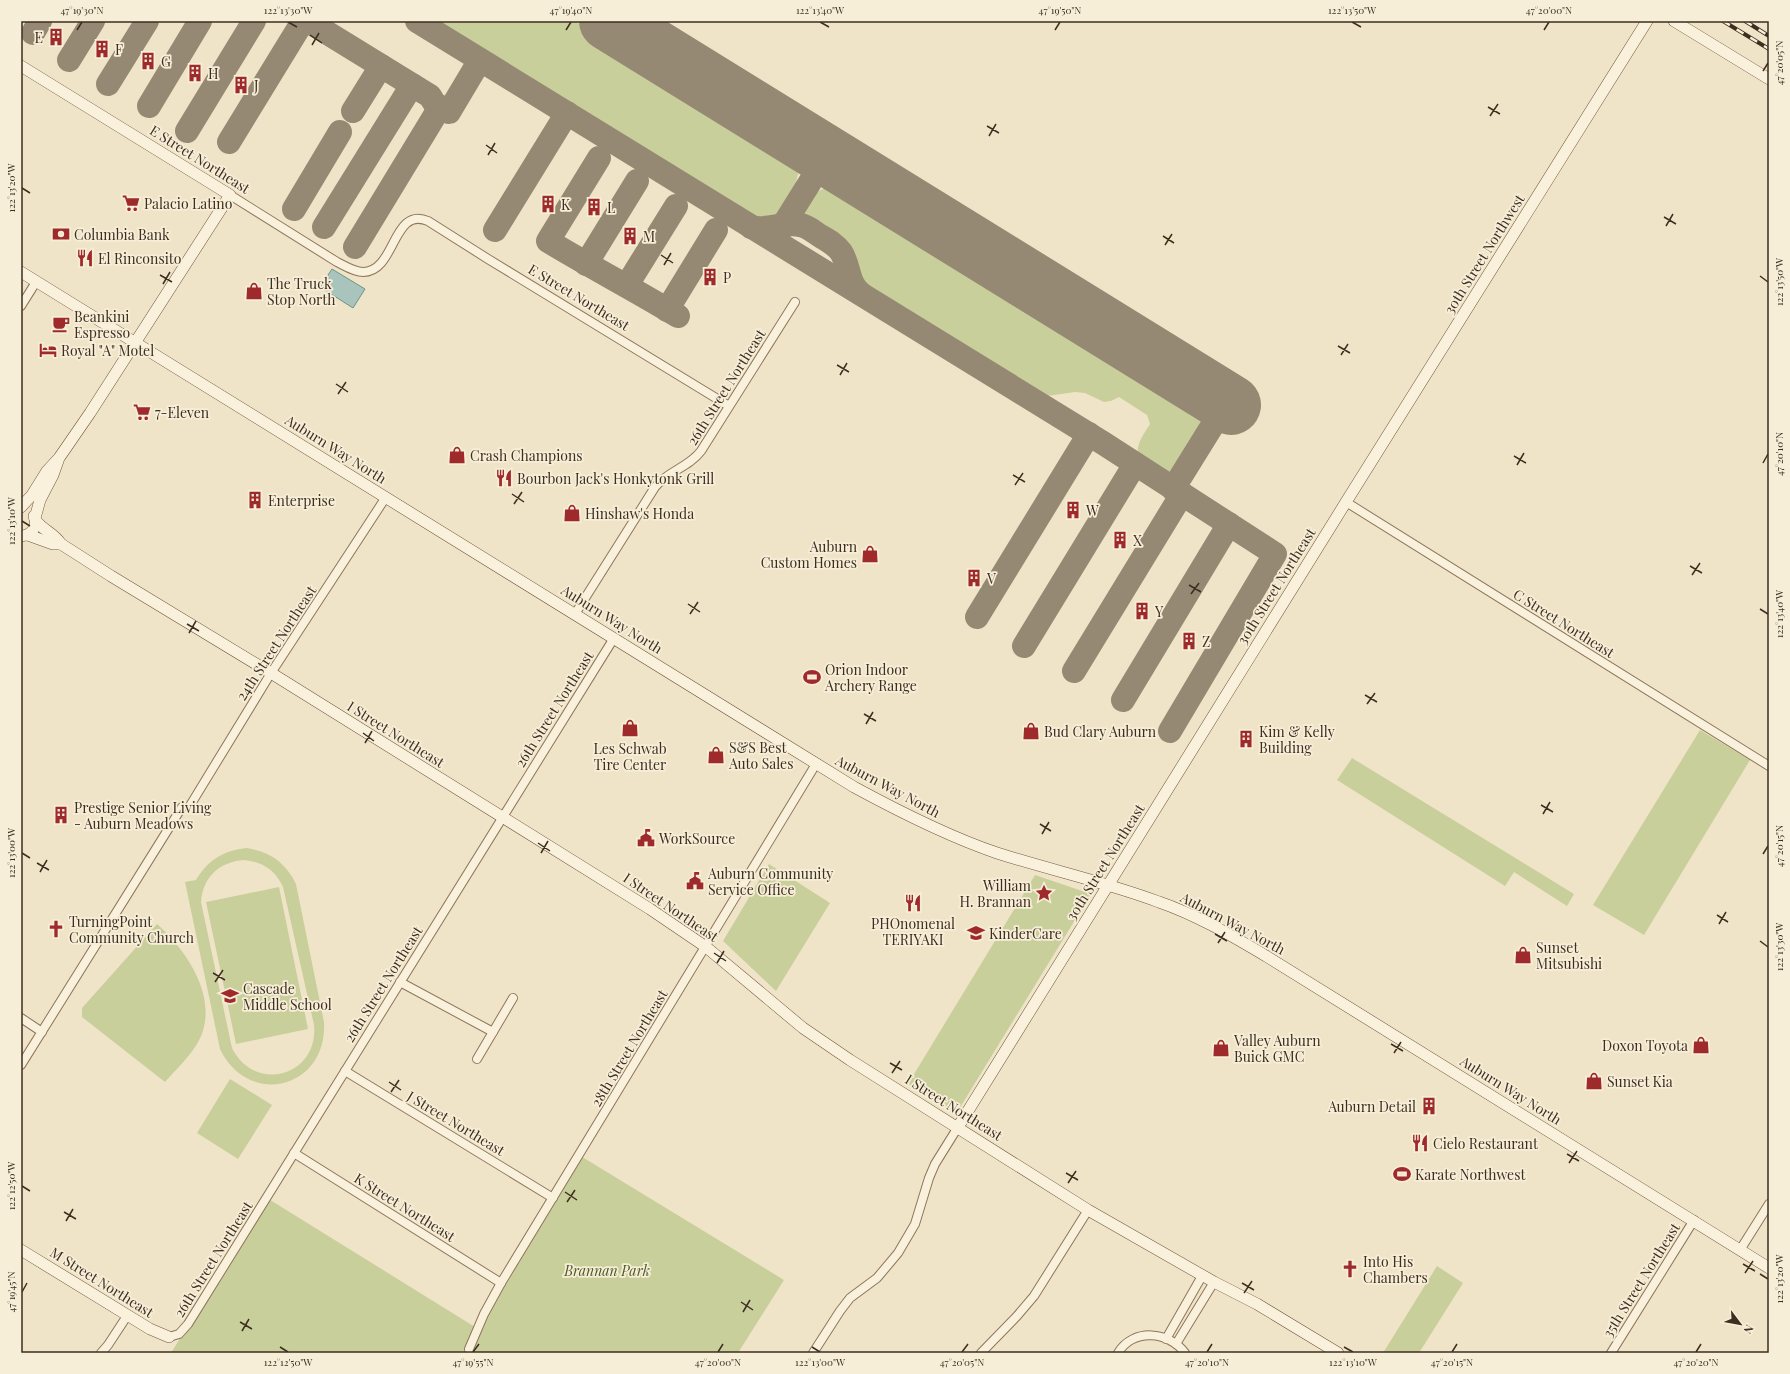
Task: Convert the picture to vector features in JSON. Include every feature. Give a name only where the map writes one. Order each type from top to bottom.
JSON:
[{"type":"street","name":"30th Street Northwest","points":[[1346,502],[1647,21]]},
{"type":"street","points":[[1674,21],[1769,79]]},
{"type":"street","name":"E Street Northeast","points":[[21,66],[354,270],[366,272],[376,268],[385,259],[399,232],[405,224],[413,219],[422,218],[729,406]]},
{"type":"street","points":[[21,507],[32,495],[47,471],[59,458],[136,343],[230,195]]},
{"type":"street","name":"Auburn Way North","points":[[21,272],[816,764],[900,812],[947,834],[997,853],[1108,885],[1180,910],[1238,939],[1694,1220],[1769,1268]]},
{"type":"street","points":[[21,306],[36,282]]},
{"type":"street","name":"26th Street Northeast","points":[[575,614],[655,487],[665,476],[695,458],[795,302]]},
{"type":"street","points":[[36,519],[40,500],[53,475],[59,458]]},
{"type":"street","name":"24th Street Northeast","points":[[191,804],[271,674],[386,497]]},
{"type":"street","name":"C Street Northeast","points":[[1346,502],[1769,766]]},
{"type":"street","name":"30th Street Northeast","points":[[813,1353],[850,1298],[877,1278],[898,1253],[915,1224],[928,1178],[935,1164],[1346,502]]},
{"type":"street","name":"I Street Northeast","points":[[21,507],[30,510],[48,532],[57,537],[61,544],[111,576],[650,909],[706,947],[803,1028],[1088,1210],[1202,1276],[1257,1304],[1338,1353]]},
{"type":"street","name":"I Street Northeast","points":[[23,536],[34,529],[36,519]]},
{"type":"street","name":"I Street Northeast","points":[[23,536],[53,544],[61,544]]},
{"type":"street","name":"26th Street Northeast","points":[[169,1337],[177,1335],[186,1327],[614,638]]},
{"type":"street","name":"28th Street Northeast","points":[[469,1349],[484,1314],[502,1283],[816,764]]},
{"type":"street","points":[[21,1065],[182,807]]},
{"type":"street","points":[[400,982],[492,1032]]},
{"type":"street","points":[[477,1059],[513,998]]},
{"type":"street","points":[[21,1018],[42,1032]]},
{"type":"street","name":"J Street Northeast","points":[[345,1070],[553,1198]]},
{"type":"street","name":"K Street Northeast","points":[[294,1153],[502,1283]]},
{"type":"street","points":[[1740,1250],[1769,1204]]},
{"type":"street","points":[[981,1353],[1018,1316],[1034,1296],[1088,1210]]},
{"type":"street","name":"35th Street Northeast","points":[[1611,1353],[1694,1220]]},
{"type":"street","name":"M Street Northeast","points":[[21,1250],[127,1316],[156,1333],[169,1337]]},
{"type":"street","points":[[1166,1339],[1202,1276]]},
{"type":"street","points":[[1176,1344],[1214,1282]]},
{"type":"street","points":[[101,1353],[127,1316]]},
{"type":"street","points":[[1118,1353],[1125,1346],[1140,1336],[1149,1334],[1159,1336],[1176,1344],[1185,1353]]},
{"type":"green space","points":[[441,21],[575,21],[786,152],[799,167],[798,176],[788,202],[783,210],[776,216],[759,222],[600,124],[496,63],[449,32]]},
{"type":"green space","points":[[833,185],[843,187],[883,210],[1108,348],[1212,414],[1200,441],[1176,473],[1169,479],[1151,471],[1141,463],[1138,451],[1142,436],[1150,424],[1147,415],[1119,397],[1111,401],[1104,402],[1085,393],[1075,392],[1040,397],[921,326],[865,290],[858,280],[851,258],[845,248],[831,236],[801,218],[802,211],[812,196]]},
{"type":"green space","points":[[1700,730],[1750,760],[1644,935],[1593,905]]},
{"type":"green space","points":[[1352,758],[1574,894],[1567,906],[1514,872],[1505,886],[1337,780]]},
{"type":"green space","points":[[247,848],[263,852],[277,860],[288,870],[296,884],[324,1022],[322,1045],[314,1062],[300,1075],[284,1083],[267,1084],[249,1079],[233,1068],[220,1049],[185,882],[196,880],[206,867],[217,857],[239,849]],"holes":[[[235,861],[251,861],[268,868],[280,881],[283,887],[314,1025],[313,1043],[307,1057],[296,1067],[284,1073],[269,1074],[255,1071],[242,1062],[232,1048],[201,902],[205,885],[214,872]]]},
{"type":"green space","points":[[769,864],[830,903],[776,991],[723,941]]},
{"type":"green space","points":[[1035,875],[1091,894],[956,1114],[908,1084]]},
{"type":"green space","points":[[279,887],[308,1029],[236,1044],[206,902]]},
{"type":"green space","points":[[157,924],[177,945],[194,970],[204,998],[206,1013],[204,1027],[198,1043],[188,1057],[165,1082],[82,1017],[82,1008]]},
{"type":"green space","points":[[230,1079],[272,1105],[238,1159],[197,1133]]},
{"type":"green space","name":"Brannan Park","points":[[579,1155],[784,1280],[738,1353],[171,1353],[267,1198],[475,1327]]},
{"type":"green space","points":[[1437,1266],[1463,1283],[1419,1353],[1383,1353]]},
{"type":"water","points":[[332,269],[365,289],[353,308],[320,287]]},
{"type":"taxiway","points":[[33,33],[40,21]]},
{"type":"taxiway","points":[[69,60],[93,21]]},
{"type":"taxiway","points":[[108,84],[147,21]]},
{"type":"taxiway","points":[[149,106],[200,21]]},
{"type":"taxiway","points":[[187,131],[254,21]]},
{"type":"taxiway","points":[[229,142],[303,21]]},
{"type":"taxiway","points":[[308,21],[430,96],[435,104],[449,112],[480,60]]},
{"type":"taxiway","points":[[417,21],[1103,443],[1275,554],[1170,731]]},
{"type":"taxiway","points":[[353,111],[381,66]]},
{"type":"taxiway","points":[[324,227],[412,85]]},
{"type":"taxiway","points":[[355,247],[440,107]]},
{"type":"taxiway","points":[[495,230],[567,113]]},
{"type":"taxiway","points":[[294,209],[340,132]]},
{"type":"taxiway","points":[[777,235],[827,155]]},
{"type":"taxiway","points":[[599,158],[548,241],[678,316]]},
{"type":"taxiway","points":[[586,264],[637,181]]},
{"type":"taxiway","points":[[627,285],[676,206]]},
{"type":"taxiway","points":[[751,227],[763,228],[794,224],[809,228],[832,243],[841,252],[853,284],[860,293]]},
{"type":"taxiway","points":[[667,310],[716,230]]},
{"type":"taxiway","points":[[1173,489],[1227,402]]},
{"type":"taxiway","points":[[977,617],[1089,434]]},
{"type":"taxiway","points":[[1024,646],[1135,464]]},
{"type":"taxiway","points":[[1074,671],[1182,494]]},
{"type":"taxiway","points":[[1123,700],[1229,524]]},
{"type":"runway","points":[[609,21],[1231,405]]},
{"type":"railway","points":[[1723,21],[1769,49]]},
{"type":"railway","points":[[1745,21],[1769,36]]},
{"type":"place","name":"E","points":[[56,37]]},
{"type":"place","name":"F","points":[[102,49]]},
{"type":"place","name":"G","points":[[148,61]]},
{"type":"place","name":"H","points":[[195,73]]},
{"type":"place","name":"J","points":[[241,85]]},
{"type":"place","name":"Palacio Latino","points":[[131,203]]},
{"type":"place","name":"K","points":[[548,204]]},
{"type":"place","name":"L","points":[[594,207]]},
{"type":"place","name":"Columbia Bank","points":[[61,234]]},
{"type":"place","name":"M","points":[[630,236]]},
{"type":"place","name":"El Rinconsito","points":[[85,258]]},
{"type":"place","name":"P","points":[[710,277]]},
{"type":"place","name":"The Truck Stop North","points":[[254,291]]},
{"type":"place","name":"Beankini Espresso","points":[[61,324]]},
{"type":"place","name":"Royal \"A\" Motel","points":[[48,350]]},
{"type":"place","name":"7-Eleven","points":[[142,412]]},
{"type":"place","name":"Crash Champions","points":[[457,455]]},
{"type":"place","name":"Bourbon Jack's Honkytonk Grill","points":[[504,478]]},
{"type":"place","name":"Enterprise","points":[[255,500]]},
{"type":"place","name":"W","points":[[1073,510]]},
{"type":"place","name":"Hinshaw's Honda","points":[[572,513]]},
{"type":"place","name":"X","points":[[1120,540]]},
{"type":"place","name":"Auburn Custom Homes","points":[[870,554]]},
{"type":"place","name":"V","points":[[974,578]]},
{"type":"place","name":"Y","points":[[1142,611]]},
{"type":"place","name":"Z","points":[[1189,641]]},
{"type":"place","name":"Orion Indoor Archery Range","points":[[812,677]]},
{"type":"place","name":"Les Schwab Tire Center","points":[[630,728]]},
{"type":"place","name":"Bud Clary Auburn","points":[[1031,731]]},
{"type":"place","name":"Kim & Kelly Building","points":[[1246,739]]},
{"type":"place","name":"S&S Best Auto Sales","points":[[716,755]]},
{"type":"place","name":"Prestige Senior Living - Auburn Meadows","points":[[61,815]]},
{"type":"place","name":"WorkSource","points":[[646,838]]},
{"type":"place","name":"Auburn Community Service Office","points":[[695,881]]},
{"type":"place","name":"William H. Brannan","points":[[1044,893]]},
{"type":"place","name":"PHOnomenal TERIYAKI","points":[[913,903]]},
{"type":"place","name":"TurningPoint Community Church","points":[[56,929]]},
{"type":"place","name":"KinderCare","points":[[976,933]]},
{"type":"place","name":"Sunset Mitsubishi","points":[[1523,955]]},
{"type":"place","name":"Cascade Middle School","points":[[230,996]]},
{"type":"place","name":"Doxon Toyota","points":[[1701,1045]]},
{"type":"place","name":"Valley Auburn Buick GMC","points":[[1221,1048]]},
{"type":"place","name":"Sunset Kia","points":[[1594,1081]]},
{"type":"place","name":"Auburn Detail","points":[[1429,1106]]},
{"type":"place","name":"Cielo Restaurant","points":[[1420,1143]]},
{"type":"place","name":"Karate Northwest","points":[[1402,1174]]},
{"type":"place","name":"Into His Chambers","points":[[1350,1269]]}]
